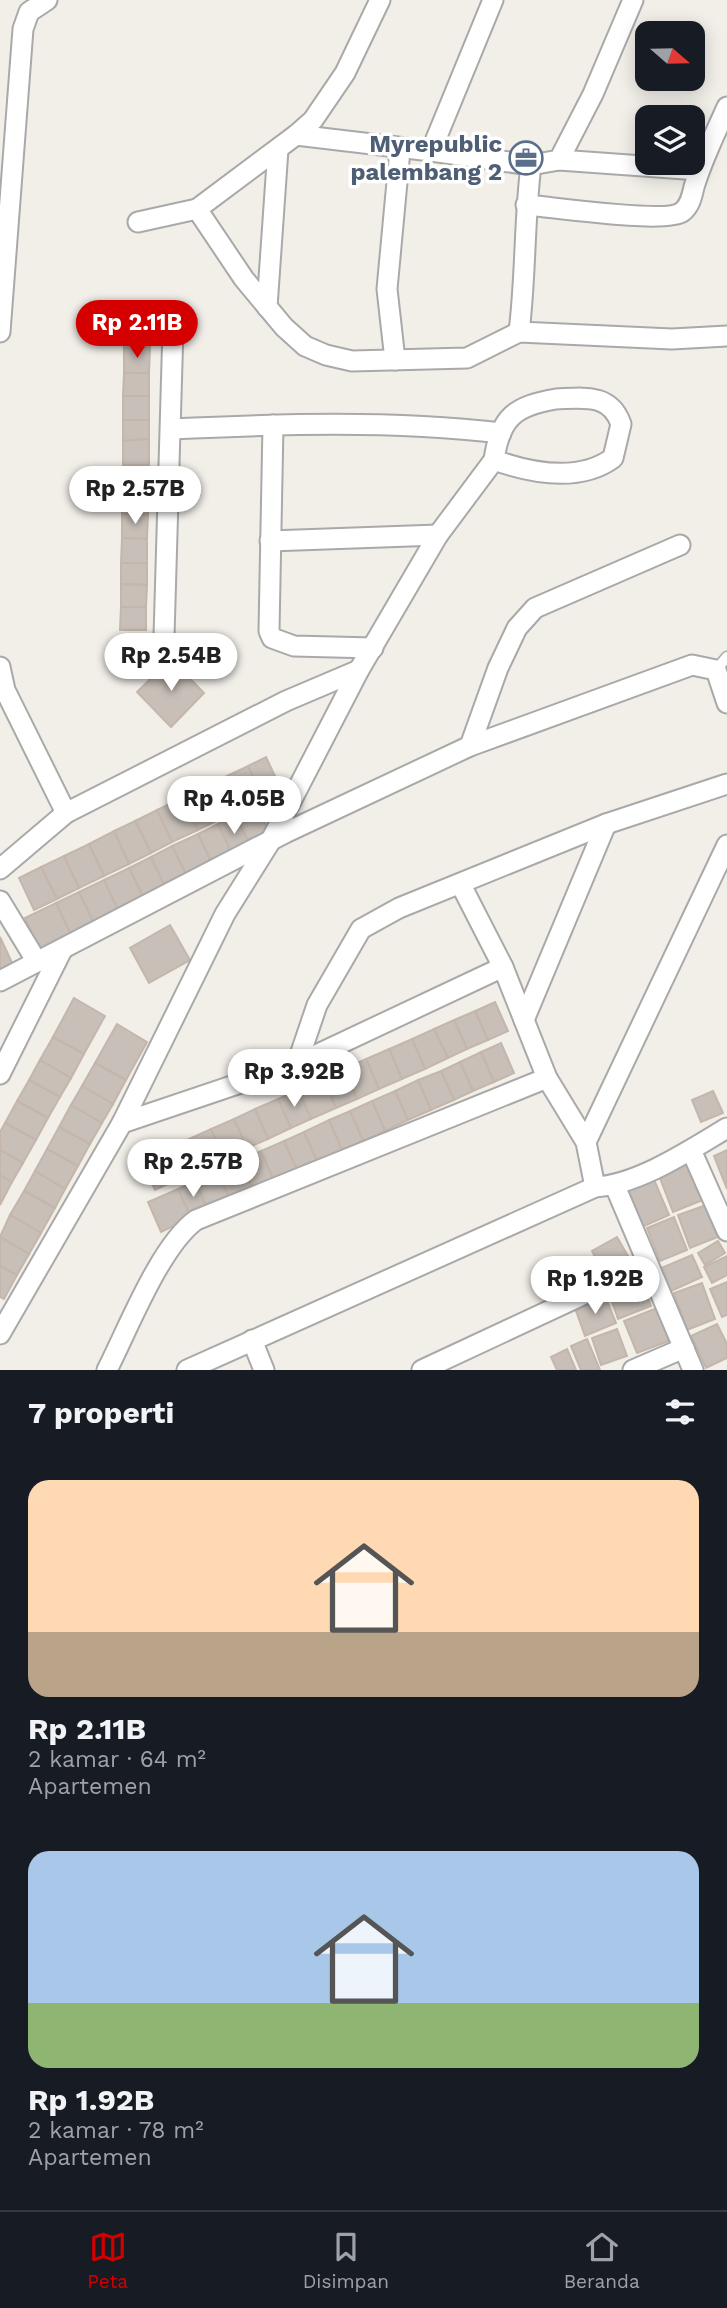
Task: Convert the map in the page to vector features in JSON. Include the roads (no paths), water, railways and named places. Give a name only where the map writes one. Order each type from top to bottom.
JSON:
[{"type":"street","points":[[0,332],[4,205],[23,29],[29,12],[47,0]]},
{"type":"street","points":[[138,222],[197,209],[313,120],[345,74],[380,0]]},
{"type":"street","points":[[431,151],[493,0]]},
{"type":"street","points":[[559,160],[593,94],[633,0]]},
{"type":"street","points":[[705,156],[727,107]]},
{"type":"street","points":[[296,135],[531,165],[559,160],[635,165]]},
{"type":"street","points":[[267,307],[278,149]]},
{"type":"street","points":[[395,360],[387,289],[400,150]]},
{"type":"street","points":[[519,332],[526,277],[526,205],[531,165]]},
{"type":"street","points":[[526,205],[618,215],[670,216],[682,212],[690,202],[698,175]]},
{"type":"street","points":[[197,209],[244,279],[284,327],[315,352],[352,361],[467,358],[519,332],[671,339],[727,336]]},
{"type":"street","points":[[164,636],[173,328]]},
{"type":"street","points":[[0,1334],[122,1123],[225,914],[271,842],[359,670],[439,536],[494,460],[507,419],[517,410],[556,399],[599,399],[608,402],[621,424],[617,454],[598,467],[571,472],[535,473],[494,460]]},
{"type":"street","points":[[171,429],[272,425],[468,429],[501,433]]},
{"type":"street","points":[[272,425],[269,631],[272,638],[294,646],[373,648]]},
{"type":"street","points":[[270,541],[439,536]]},
{"type":"street","points":[[470,746],[502,659],[517,628],[535,608],[680,545]]},
{"type":"street","points":[[0,981],[339,806],[470,746],[692,665],[721,663],[727,703]]},
{"type":"street","points":[[0,667],[5,691],[66,813]]},
{"type":"street","points":[[0,869],[66,813],[286,701],[359,670]]},
{"type":"street","points":[[297,1064],[317,1005],[361,929],[399,908],[606,824],[727,784]]},
{"type":"street","points":[[524,1020],[606,824]]},
{"type":"street","points":[[586,1142],[727,845]]},
{"type":"street","points":[[461,884],[503,967],[547,1078],[586,1142],[605,1187],[648,1265],[693,1370]]},
{"type":"street","points":[[0,901],[37,962]]},
{"type":"street","points":[[0,1074],[62,950]]},
{"type":"street","points":[[122,1123],[297,1064],[503,967]]},
{"type":"street","points":[[107,1370],[162,1261],[184,1228],[196,1220],[547,1078]]},
{"type":"street","points":[[187,1370],[691,1150],[727,1128]]},
{"type":"street","points":[[691,1150],[727,1231]]},
{"type":"street","points":[[422,1370],[648,1265]]},
{"type":"street","points":[[252,1340],[264,1370]]},
{"type":"street","points":[[633,1370],[684,1348]]},
{"type":"place","name":"Myrepublic palembang 2","points":[[526,158]]}]
